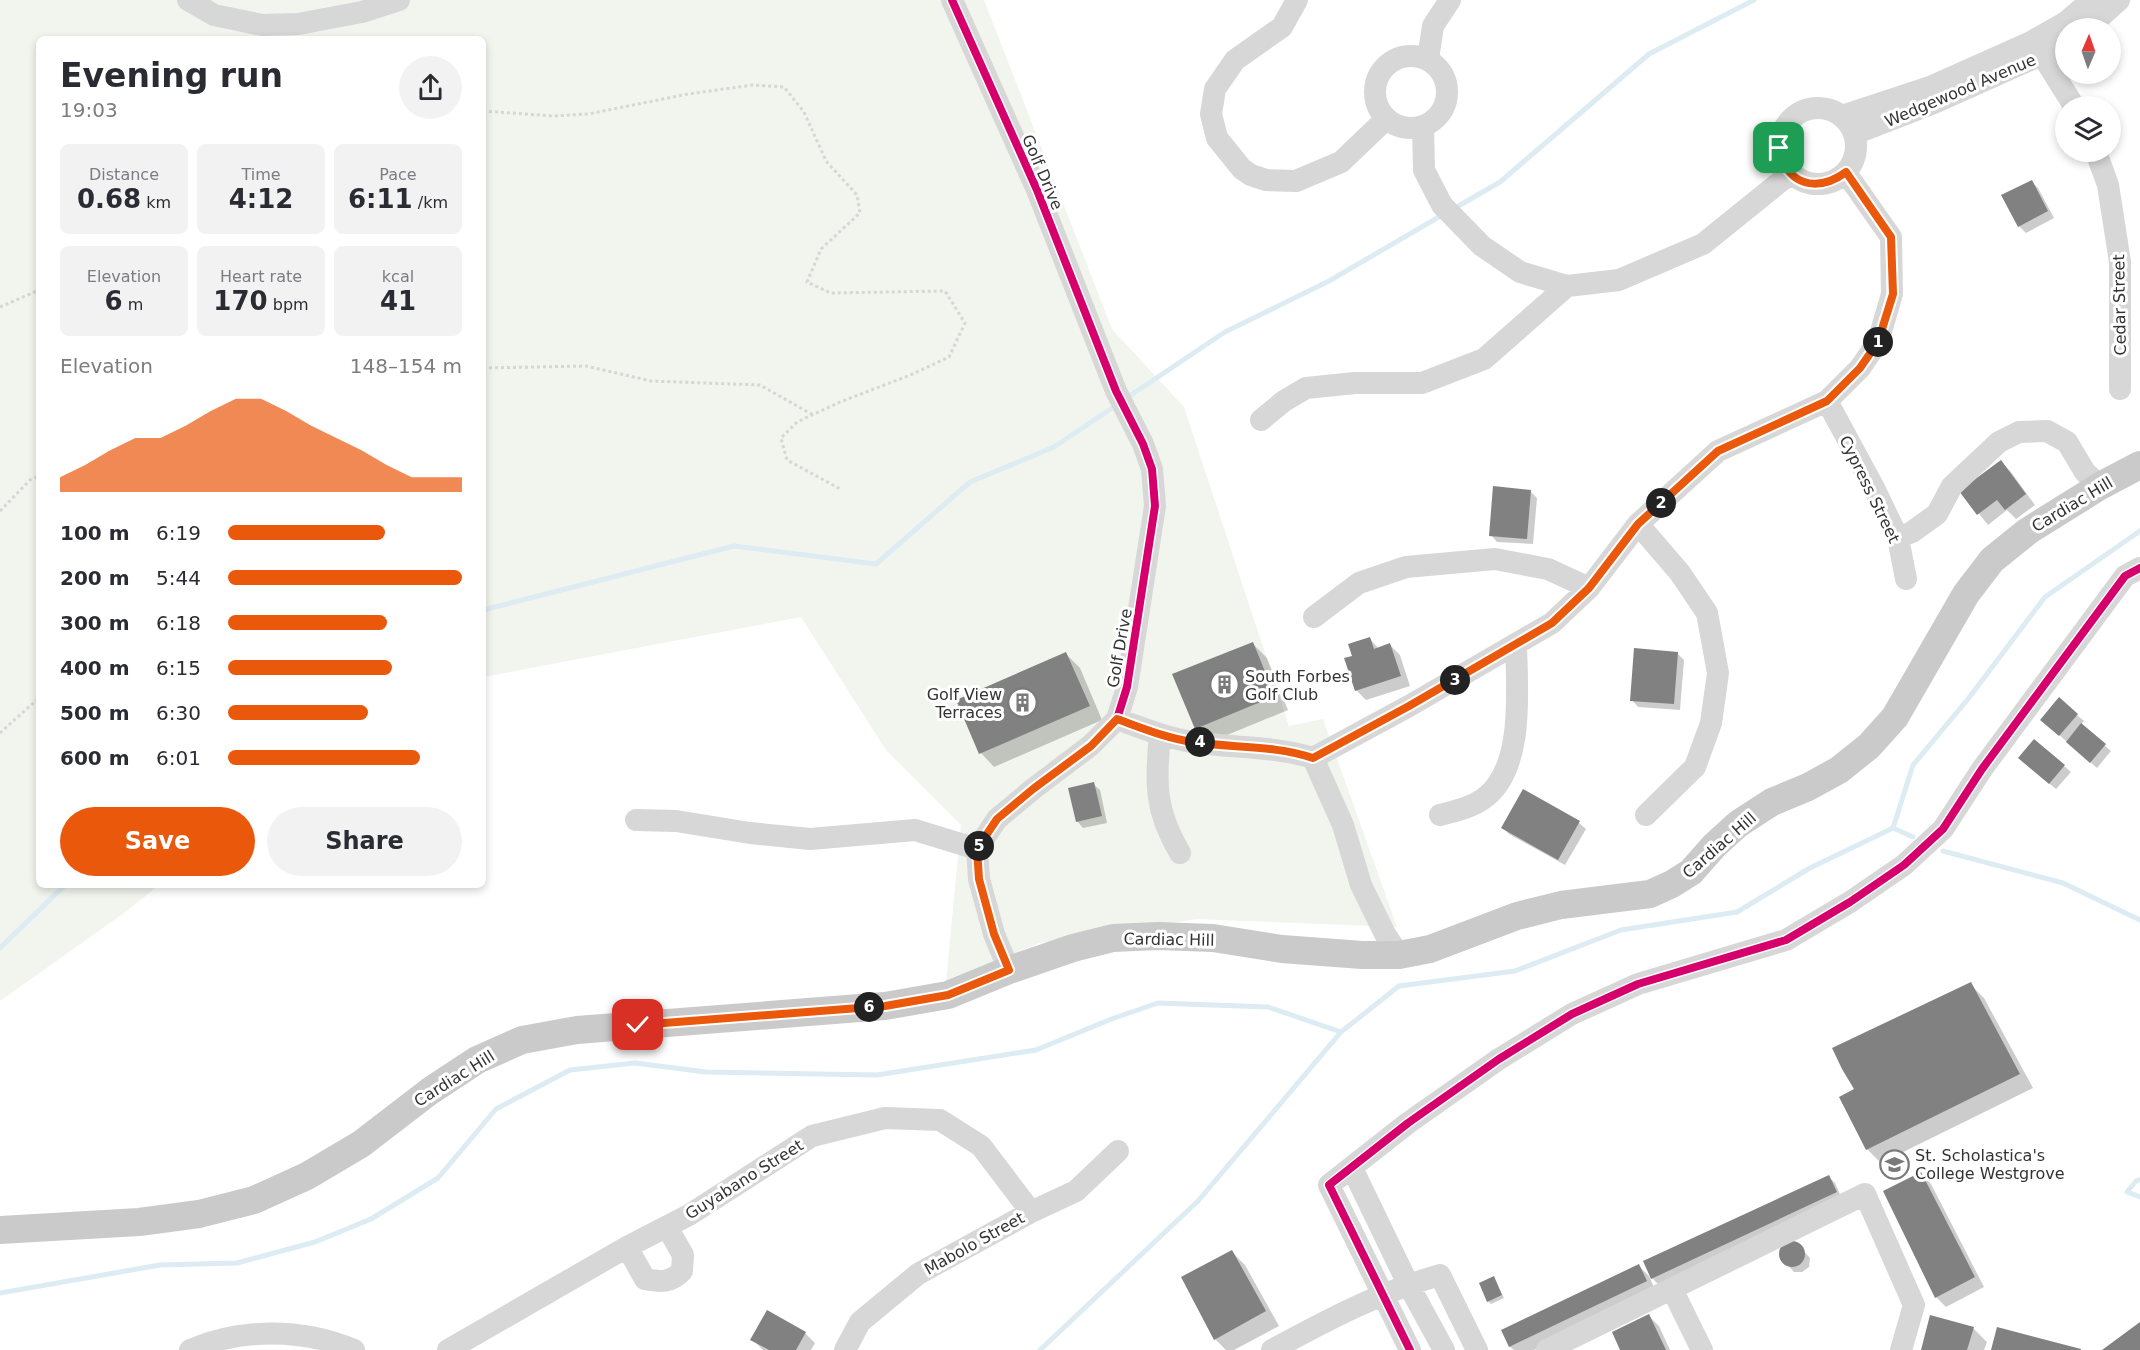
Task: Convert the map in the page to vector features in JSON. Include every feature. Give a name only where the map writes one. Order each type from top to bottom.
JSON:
[{"type":"main road","name":"Cardiac Hill","points":[[0,1230],[139,1222],[199,1214],[254,1200],[307,1176],[361,1144],[429,1091],[477,1060],[522,1040],[578,1030],[885,1006],[948,995],[1009,970],[1073,948],[1113,938],[1158,936],[1213,938],[1282,949],[1399,955],[1430,949],[1528,913],[1561,905],[1650,894],[1691,872],[1738,824],[1772,802],[1839,770],[1869,746],[1895,717],[1919,679],[1940,636],[1966,594],[1992,560],[2028,531],[2100,486],[2140,465]]},
{"type":"street","points":[[188,0],[213,15],[262,25],[298,24],[362,12],[399,0]]},
{"type":"street","name":"Golf Drive","points":[[952,0],[1037,190],[1116,390],[1143,444],[1152,469],[1155,506],[1127,687],[1117,719],[1091,746],[997,819],[977,849]]},
{"type":"street","points":[[1297,0],[1282,27],[1235,60],[1215,89],[1211,114],[1217,138],[1242,168],[1251,175],[1266,180],[1296,181],[1341,162],[1386,119]]},
{"type":"street","points":[[1428,59],[1433,26],[1450,0]]},
{"type":"street","name":"Wedgewood Avenue","points":[[1848,125],[1934,103],[2037,48],[2092,0]]},
{"type":"street","points":[[2099,18],[2119,0]]},
{"type":"street","name":"Wedgewood Avenue","points":[[2037,48],[2055,46]]},
{"type":"street","points":[[2037,48],[2068,96]]},
{"type":"street","points":[[1413,55],[1428,59],[1440,69],[1447,83],[1448,98],[1439,115],[1435,120],[1423,126],[1404,127],[1386,119],[1378,107],[1374,92],[1377,78],[1385,65],[1398,57],[1413,55]]},
{"type":"street","points":[[1824,108],[1848,125],[1856,150],[1853,161],[1846,172],[1834,181],[1822,184],[1809,184],[1797,179],[1784,165],[1779,148],[1780,137],[1791,118],[1810,109],[1824,108]]},
{"type":"street","points":[[1423,126],[1424,170],[1442,205],[1482,246],[1520,272],[1567,286],[1618,280],[1703,243],[1791,173]]},
{"type":"street","name":"Cedar Street","points":[[2100,162],[2108,185],[2120,262],[2120,389]]},
{"type":"street","points":[[1313,758],[1552,623],[1589,588],[1638,524],[1718,451],[1827,401],[1860,368],[1878,342],[1893,294],[1891,237],[1846,172]]},
{"type":"street","points":[[1261,420],[1284,401],[1306,388],[1354,383],[1422,383],[1484,358],[1567,286]]},
{"type":"street","name":"Cypress Street","points":[[1827,401],[1898,538],[1906,579]]},
{"type":"street","points":[[1898,538],[1936,514],[1952,486],[1999,442],[2019,432],[2047,431],[2067,442],[2085,472],[2100,486]]},
{"type":"street","points":[[1638,524],[1680,573],[1707,614],[1718,673],[1711,723],[1695,766],[1646,815]]},
{"type":"street","points":[[1314,617],[1359,583],[1406,567],[1495,559],[1548,569],[1589,588]]},
{"type":"street","points":[[1410,1350],[1329,1185],[1408,1123],[1499,1059],[1572,1014],[1638,984],[1786,940],[1850,902],[1904,865],[1942,830],[1982,769],[2125,576],[2140,568]]},
{"type":"street","points":[[1440,815],[1469,807],[1486,797],[1504,774],[1512,745],[1517,708],[1516,645]]},
{"type":"street","points":[[1117,719],[1160,735],[1194,742],[1295,752],[1313,758],[1343,825],[1360,885],[1385,934],[1399,955]]},
{"type":"street","points":[[1160,735],[1157,773],[1159,805],[1168,834],[1180,854]]},
{"type":"street","points":[[636,820],[676,821],[750,833],[810,839],[915,830],[977,849],[982,890],[994,934],[1009,970]]},
{"type":"street","name":"Guyabano Street","points":[[448,1350],[627,1247],[667,1227],[812,1136],[885,1118],[940,1120],[981,1146],[1031,1212]]},
{"type":"street","name":"Mabolo Street","points":[[845,1350],[860,1322],[918,1274],[1031,1212],[1076,1191],[1118,1151]]},
{"type":"street","points":[[1352,1168],[1408,1284],[1444,1350]]},
{"type":"street","points":[[1547,1350],[1581,1342],[1672,1289],[1865,1194],[1914,1305],[1901,1350]]},
{"type":"street","points":[[627,1247],[645,1279],[660,1282],[675,1278],[682,1271],[683,1255],[667,1227]]},
{"type":"street","points":[[1272,1350],[1342,1312],[1408,1284],[1440,1275],[1477,1350]]},
{"type":"street","points":[[1672,1289],[1702,1350]]},
{"type":"street","points":[[190,1350],[225,1337],[256,1333],[319,1339],[354,1350]]},
{"type":"path","points":[[486,111],[554,116],[588,114],[688,94],[753,85],[784,87],[804,112],[826,161],[857,195],[860,213],[821,249],[807,282],[831,293],[945,291],[965,323],[949,357],[798,422],[781,438],[787,460],[842,490]]},
{"type":"path","points":[[0,307],[36,291]]},
{"type":"path","points":[[486,367],[586,366],[651,381],[760,385],[813,415]]},
{"type":"path","points":[[0,511],[30,480],[36,477]]},
{"type":"path","points":[[0,733],[36,701]]},
{"type":"shaded area","name":"South Forbes Golf Club","points":[[0,0],[984,0],[1112,329],[1184,407],[1289,726],[1323,719],[1397,927],[1197,919],[1039,943],[946,982],[961,825],[886,750],[801,617],[486,676],[486,36],[36,36],[36,888],[155,888],[0,1001]]},
{"type":"building","points":[[2032,180],[2048,211],[2018,227],[2001,195]]},
{"type":"building","points":[[2001,460],[2026,494],[2005,510],[1997,500],[1977,515],[1959,491]]},
{"type":"building","points":[[1493,486],[1531,490],[1527,539],[1489,536]]},
{"type":"building","points":[[1370,637],[1374,649],[1390,643],[1401,676],[1355,691],[1344,658],[1352,656],[1348,644]]},
{"type":"building","name":"South Forbes Golf Club","points":[[1253,642],[1275,696],[1195,729],[1172,674]]},
{"type":"building","points":[[1634,648],[1678,652],[1674,704],[1630,701]]},
{"type":"building","name":"Golf View Terraces","points":[[1066,652],[1090,706],[979,754],[956,700]]},
{"type":"building","points":[[2059,697],[2078,714],[2059,736],[2040,720]]},
{"type":"building","points":[[2081,723],[2106,744],[2090,763],[2066,742]]},
{"type":"building","points":[[2034,739],[2065,765],[2049,784],[2018,758]]},
{"type":"building","points":[[1094,782],[1102,816],[1076,822],[1068,788]]},
{"type":"building","points":[[1523,789],[1580,821],[1558,860],[1501,828]]},
{"type":"building","points":[[1971,982],[2020,1074],[1866,1150],[1839,1097],[1854,1089],[1832,1048]]},
{"type":"building","points":[[1921,1172],[1975,1277],[1935,1298],[1883,1191]]},
{"type":"building","points":[[1829,1175],[1837,1192],[1651,1279],[1643,1261]]},
{"type":"building","points":[[1792,1241],[1801,1245],[1805,1254],[1801,1263],[1792,1267],[1783,1263],[1779,1254],[1783,1245]]},
{"type":"building","points":[[1232,1250],[1266,1311],[1214,1340],[1181,1277]]},
{"type":"building","points":[[1639,1264],[1647,1281],[1509,1347],[1501,1330]]},
{"type":"building","points":[[1494,1276],[1502,1295],[1487,1302],[1479,1283]]},
{"type":"building","points":[[767,1310],[806,1332],[796,1350],[769,1350],[750,1340]]},
{"type":"building","points":[[1649,1314],[1666,1350],[1620,1350],[1612,1332]]},
{"type":"building","points":[[1930,1315],[1974,1327],[1967,1350],[1921,1350]]},
{"type":"building","points":[[2140,1322],[2140,1350],[2102,1350]]},
{"type":"building","points":[[1997,1327],[2081,1349],[2081,1350],[1991,1350]]},
{"type":"waterway","points":[[1455,208],[1500,182],[1649,54],[1754,0]]},
{"type":"waterway","points":[[1125,399],[1225,332],[1329,281],[1444,214]]},
{"type":"waterway","points":[[486,609],[734,546],[876,564],[970,482],[1054,447],[1118,404]]},
{"type":"waterway","points":[[1040,1350],[1198,1201],[1341,1032],[1399,986],[1515,971],[1621,930],[1737,912],[1810,868],[1893,828],[1913,765],[1968,699],[2045,597],[2140,531]]},
{"type":"waterway","points":[[1893,828],[1913,837]]},
{"type":"waterway","points":[[1943,851],[2063,883],[2140,920]]},
{"type":"waterway","points":[[0,948],[62,888]]},
{"type":"waterway","points":[[0,1293],[160,1265],[237,1263],[315,1242],[371,1219],[438,1178],[496,1109],[570,1070],[635,1063],[706,1072],[877,1075],[1036,1050],[1114,1018],[1158,1003],[1268,1007],[1341,1032]]},
{"type":"waterway","points":[[2140,1180],[2136,1181],[2127,1192],[2140,1197]]},
{"type":"cycle path","points":[[952,0],[1037,190],[1116,391],[1143,444],[1152,469],[1155,506],[1127,687],[1117,719],[1091,745],[997,819],[977,849],[979,879],[994,934],[1009,970]]},
{"type":"cycle path","points":[[1313,758],[1409,706],[1552,623],[1589,588],[1638,524],[1718,451],[1827,401],[1860,368],[1878,342],[1892,294],[1891,237],[1846,173]]},
{"type":"cycle path","points":[[1410,1350],[1329,1185],[1408,1123],[1499,1059],[1572,1014],[1638,984],[1786,940],[1850,902],[1904,865],[1943,829],[1982,769],[2125,576],[2140,568]]},
{"type":"place","name":"South Forbes Golf Club","points":[[1224,685]]},
{"type":"place","name":"Golf View Terraces","points":[[1023,703]]},
{"type":"place","name":"St. Scholastica's College Westgrove","points":[[1894,1164]]},
{"type":"route","points":[[638,1025],[885,1006],[948,995],[1009,970],[994,934],[979,879],[977,849],[997,819],[1091,746],[1117,719],[1160,735],[1194,742],[1295,752],[1313,758],[1409,706],[1552,623],[1589,588],[1638,524],[1718,451],[1827,401],[1860,368],[1878,342],[1893,294],[1891,237],[1846,172],[1834,181],[1809,184],[1797,179],[1784,165],[1779,148]]}]
